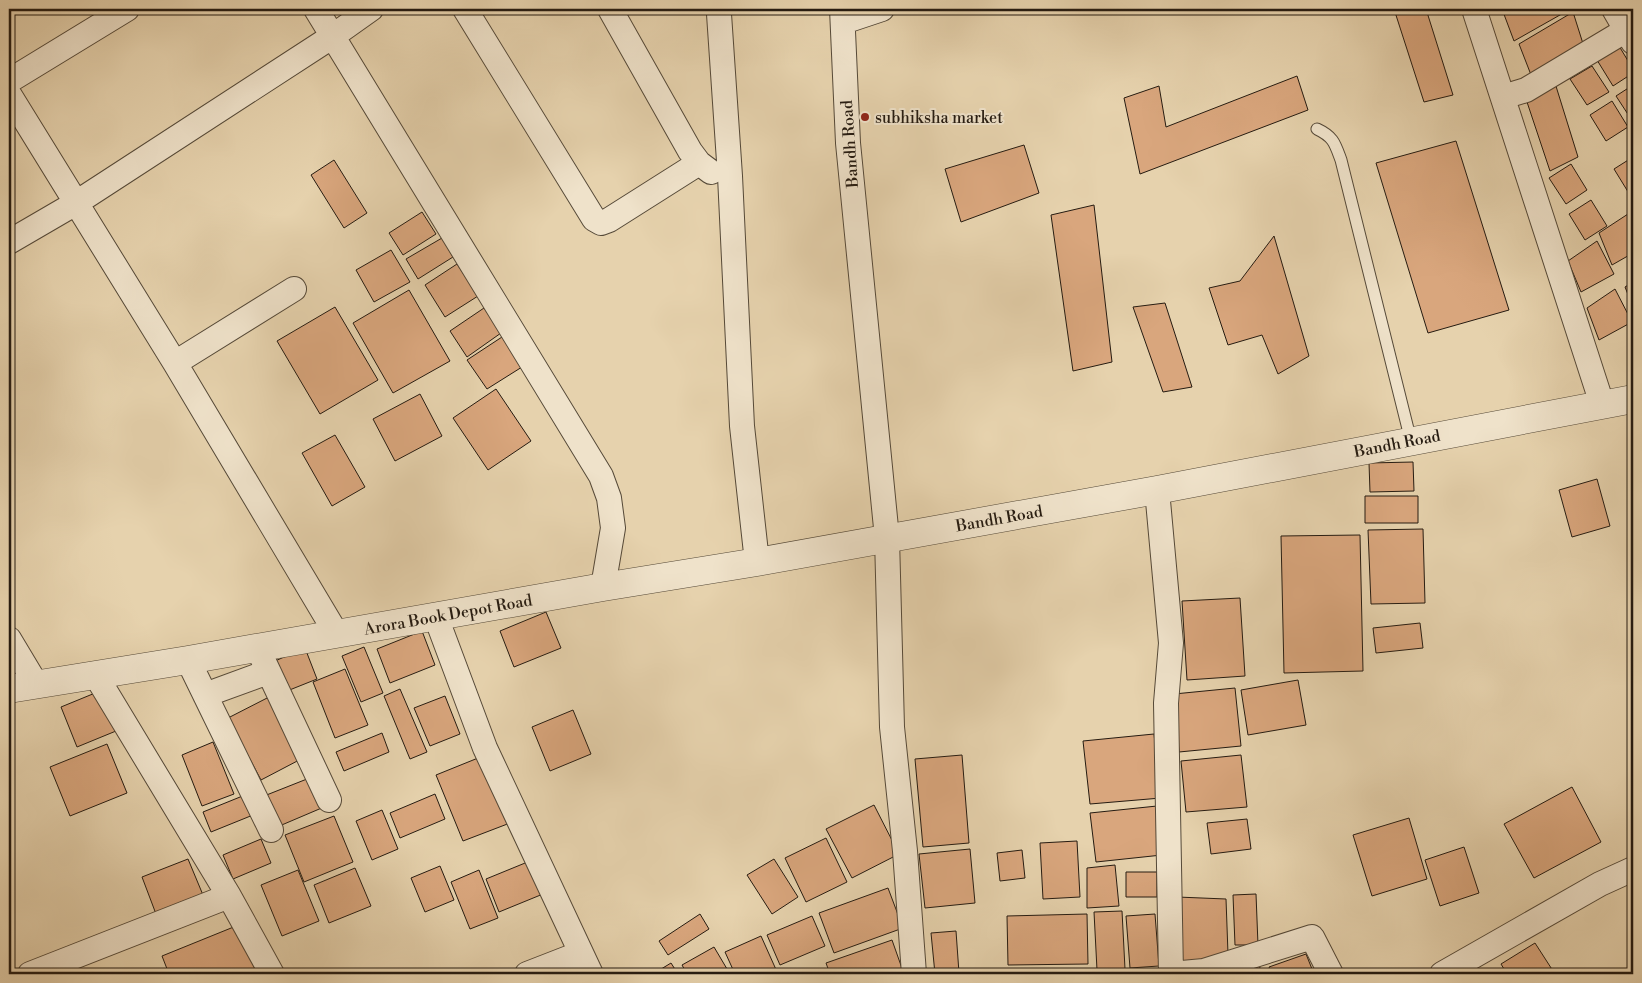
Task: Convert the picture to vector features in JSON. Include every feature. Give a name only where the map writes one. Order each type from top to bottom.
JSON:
[{"type":"street","points":[[9,81],[127,9]]},
{"type":"street","points":[[316,9],[601,476],[609,498],[613,528],[603,587]]},
{"type":"street","points":[[9,242],[76,203],[333,36],[371,9]]},
{"type":"street","points":[[466,9],[594,219],[602,222],[609,220],[699,163]]},
{"type":"street","points":[[610,9],[699,163],[709,171],[730,176]]},
{"type":"street","points":[[843,15],[882,9]]},
{"type":"street","points":[[1474,9],[1602,404]]},
{"type":"street","points":[[1503,97],[1526,90],[1631,33],[1614,9]]},
{"type":"street","points":[[719,14],[730,176],[742,426],[757,562]]},
{"type":"street","name":"Bandh Road","points":[[843,15],[848,143],[887,538],[1157,490],[1633,399]]},
{"type":"street","points":[[9,94],[175,363],[336,633]]},
{"type":"street","points":[[175,363],[294,289]]},
{"type":"street","points":[[1157,490],[1171,643],[1166,703],[1171,974],[1205,973],[1312,937],[1331,974]]},
{"type":"street","points":[[887,538],[892,727],[905,850],[914,974]]},
{"type":"street","name":"Arora Book Depot Road","points":[[9,689],[188,660],[887,538]]},
{"type":"street","points":[[436,617],[485,748],[591,974]]},
{"type":"street","points":[[9,639],[36,684]]},
{"type":"street","points":[[257,647],[329,800]]},
{"type":"street","points":[[188,660],[271,830]]},
{"type":"street","points":[[205,695],[268,672]]},
{"type":"street","points":[[95,674],[229,896],[272,974]]},
{"type":"street","points":[[1442,974],[1600,884],[1633,869]]},
{"type":"street","points":[[30,974],[229,896]]},
{"type":"street","points":[[527,974],[581,953]]},
{"type":"lane","points":[[1317,129],[1326,133],[1334,140],[1341,160],[1412,441]]},
{"type":"building","points":[[1394,9],[1426,9],[1453,95],[1424,102]]},
{"type":"building","points":[[1502,9],[1566,9],[1567,11],[1514,41]]},
{"type":"building","points":[[1573,12],[1585,50],[1533,80],[1519,44]]},
{"type":"building","points":[[1619,46],[1633,69],[1633,73],[1613,86],[1597,60]]},
{"type":"building","points":[[1592,66],[1609,92],[1587,105],[1570,79]]},
{"type":"building","points":[[1297,76],[1308,110],[1140,174],[1124,98],[1159,86],[1166,127]]},
{"type":"building","points":[[1555,83],[1578,157],[1550,171],[1526,99]]},
{"type":"building","points":[[1633,85],[1633,122],[1616,96]]},
{"type":"building","points":[[1612,101],[1628,127],[1606,141],[1590,115]]},
{"type":"building","points":[[1456,141],[1509,310],[1428,333],[1376,163]]},
{"type":"building","points":[[1024,145],[1039,193],[961,222],[945,169]]},
{"type":"building","points":[[1633,157],[1633,193],[1630,195],[1614,169]]},
{"type":"building","points":[[334,160],[367,213],[344,228],[311,175]]},
{"type":"building","points":[[1571,164],[1587,190],[1566,204],[1549,178]]},
{"type":"building","points":[[1591,200],[1607,226],[1585,240],[1569,214]]},
{"type":"building","points":[[1094,205],[1112,362],[1073,371],[1051,215]]},
{"type":"building","points":[[422,212],[436,234],[403,255],[389,233]]},
{"type":"building","points":[[1628,214],[1633,225],[1633,253],[1612,265],[1599,233]]},
{"type":"building","points":[[1274,236],[1309,356],[1278,374],[1262,335],[1228,345],[1209,288],[1240,281]]},
{"type":"building","points":[[442,238],[453,257],[418,279],[406,259]]},
{"type":"building","points":[[1597,241],[1614,274],[1581,292],[1568,261]]},
{"type":"building","points":[[391,250],[410,282],[374,302],[356,270]]},
{"type":"building","points":[[457,264],[478,296],[445,317],[425,285]]},
{"type":"building","points":[[1633,282],[1633,307],[1625,287]]},
{"type":"building","points":[[1615,289],[1632,322],[1599,340],[1587,308]]},
{"type":"building","points":[[409,290],[450,361],[393,393],[353,323]]},
{"type":"building","points":[[1165,303],[1192,387],[1163,392],[1133,307]]},
{"type":"building","points":[[335,307],[378,380],[320,414],[277,341]]},
{"type":"building","points":[[484,308],[501,333],[467,357],[450,331]]},
{"type":"building","points":[[502,337],[522,367],[487,389],[467,360]]},
{"type":"building","points":[[496,389],[531,441],[488,470],[453,418]]},
{"type":"building","points":[[420,394],[442,436],[395,461],[373,419]]},
{"type":"building","points":[[335,435],[365,487],[332,506],[302,453]]},
{"type":"building","points":[[1413,462],[1414,491],[1370,492],[1369,463]]},
{"type":"building","points":[[1597,479],[1610,526],[1572,537],[1559,490]]},
{"type":"building","points":[[1365,496],[1418,496],[1418,523],[1365,523]]},
{"type":"building","points":[[1423,529],[1425,603],[1371,604],[1368,530]]},
{"type":"building","points":[[1360,535],[1363,671],[1284,673],[1281,536]]},
{"type":"building","points":[[1240,598],[1245,676],[1187,680],[1182,601]]},
{"type":"building","points":[[546,612],[561,648],[514,667],[500,631]]},
{"type":"building","points":[[1420,623],[1423,648],[1376,653],[1373,628]]},
{"type":"building","points":[[422,631],[435,665],[390,683],[377,649]]},
{"type":"building","points":[[364,647],[383,693],[361,702],[342,656]]},
{"type":"building","points":[[305,648],[317,679],[287,691],[275,661]]},
{"type":"building","points":[[345,669],[368,725],[335,738],[313,682]]},
{"type":"building","points":[[1298,680],[1306,725],[1248,735],[1241,690]]},
{"type":"building","points":[[1235,688],[1241,746],[1179,752],[1174,694]]},
{"type":"building","points":[[400,689],[427,752],[410,759],[384,696]]},
{"type":"building","points":[[100,691],[116,731],[77,747],[61,707]]},
{"type":"building","points":[[271,696],[303,758],[261,780],[228,718]]},
{"type":"building","points":[[445,696],[460,734],[430,746],[414,708]]},
{"type":"building","points":[[573,710],[591,754],[550,771],[532,727]]},
{"type":"building","points":[[382,733],[389,752],[344,771],[336,752]]},
{"type":"building","points":[[1154,734],[1161,798],[1090,804],[1083,741]]},
{"type":"building","points":[[213,742],[234,794],[202,806],[182,755]]},
{"type":"building","points":[[107,744],[127,793],[70,816],[50,767]]},
{"type":"building","points":[[962,755],[969,843],[923,847],[915,759]]},
{"type":"building","points":[[1241,755],[1247,807],[1186,812],[1181,761]]},
{"type":"building","points":[[483,756],[510,823],[463,841],[436,775]]},
{"type":"building","points":[[312,777],[324,807],[277,827],[264,796]]},
{"type":"building","points":[[1572,787],[1601,842],[1534,878],[1504,824]]},
{"type":"building","points":[[435,794],[445,819],[400,838],[390,813]]},
{"type":"building","points":[[245,795],[253,815],[211,832],[203,812]]},
{"type":"building","points":[[874,805],[899,854],[852,878],[826,829]]},
{"type":"building","points":[[1157,806],[1162,855],[1096,862],[1090,813]]},
{"type":"building","points":[[382,810],[398,849],[372,860],[356,821]]},
{"type":"building","points":[[334,816],[353,862],[304,882],[285,835]]},
{"type":"building","points":[[1409,818],[1427,879],[1372,896],[1353,835]]},
{"type":"building","points":[[1247,819],[1251,849],[1211,854],[1207,823]]},
{"type":"building","points":[[826,838],[847,882],[806,902],[785,858]]},
{"type":"building","points":[[261,839],[271,863],[233,879],[223,855]]},
{"type":"building","points":[[1077,841],[1080,897],[1043,899],[1040,843]]},
{"type":"building","points":[[1464,847],[1479,893],[1440,906],[1425,860]]},
{"type":"building","points":[[970,849],[975,903],[925,908],[919,854]]},
{"type":"building","points":[[1022,850],[1025,878],[1000,881],[997,853]]},
{"type":"building","points":[[188,859],[203,895],[156,914],[142,877]]},
{"type":"building","points":[[774,859],[798,897],[772,914],[747,875]]},
{"type":"building","points":[[530,861],[543,894],[499,912],[486,879]]},
{"type":"building","points":[[1115,865],[1119,906],[1087,908],[1087,868]]},
{"type":"building","points":[[440,866],[454,900],[425,912],[411,878]]},
{"type":"building","points":[[355,868],[371,906],[329,923],[314,885]]},
{"type":"building","points":[[298,870],[319,921],[282,936],[261,885]]},
{"type":"building","points":[[479,870],[498,918],[470,929],[451,882]]},
{"type":"building","points":[[1126,872],[1157,872],[1157,897],[1126,897]]},
{"type":"building","points":[[888,888],[903,928],[834,953],[819,913]]},
{"type":"building","points":[[1256,894],[1258,945],[1235,945],[1233,895]]},
{"type":"building","points":[[1177,897],[1226,899],[1228,954],[1180,964]]},
{"type":"building","points":[[1122,911],[1125,969],[1097,970],[1094,912]]},
{"type":"building","points":[[700,914],[709,929],[668,955],[659,941]]},
{"type":"building","points":[[1087,914],[1088,964],[1008,965],[1007,916]]},
{"type":"building","points":[[1155,914],[1159,966],[1130,968],[1126,916]]},
{"type":"building","points":[[812,916],[825,946],[780,965],[767,935]]},
{"type":"building","points":[[241,924],[261,974],[169,974],[162,956]]},
{"type":"building","points":[[956,931],[959,973],[935,974],[931,933]]},
{"type":"building","points":[[761,936],[778,974],[735,974],[725,952]]},
{"type":"building","points":[[892,940],[904,974],[830,974],[826,963]]},
{"type":"building","points":[[1535,943],[1555,974],[1507,974],[1501,964]]},
{"type":"building","points":[[714,947],[730,974],[687,974],[682,965]]},
{"type":"building","points":[[1306,954],[1314,974],[1272,974],[1269,967]]},
{"type":"building","points":[[671,963],[678,974],[653,974]]},
{"type":"building","points":[[1257,963],[1264,974],[1229,974]]},
{"type":"place","name":"subhiksha market","points":[[865,117]]}]
